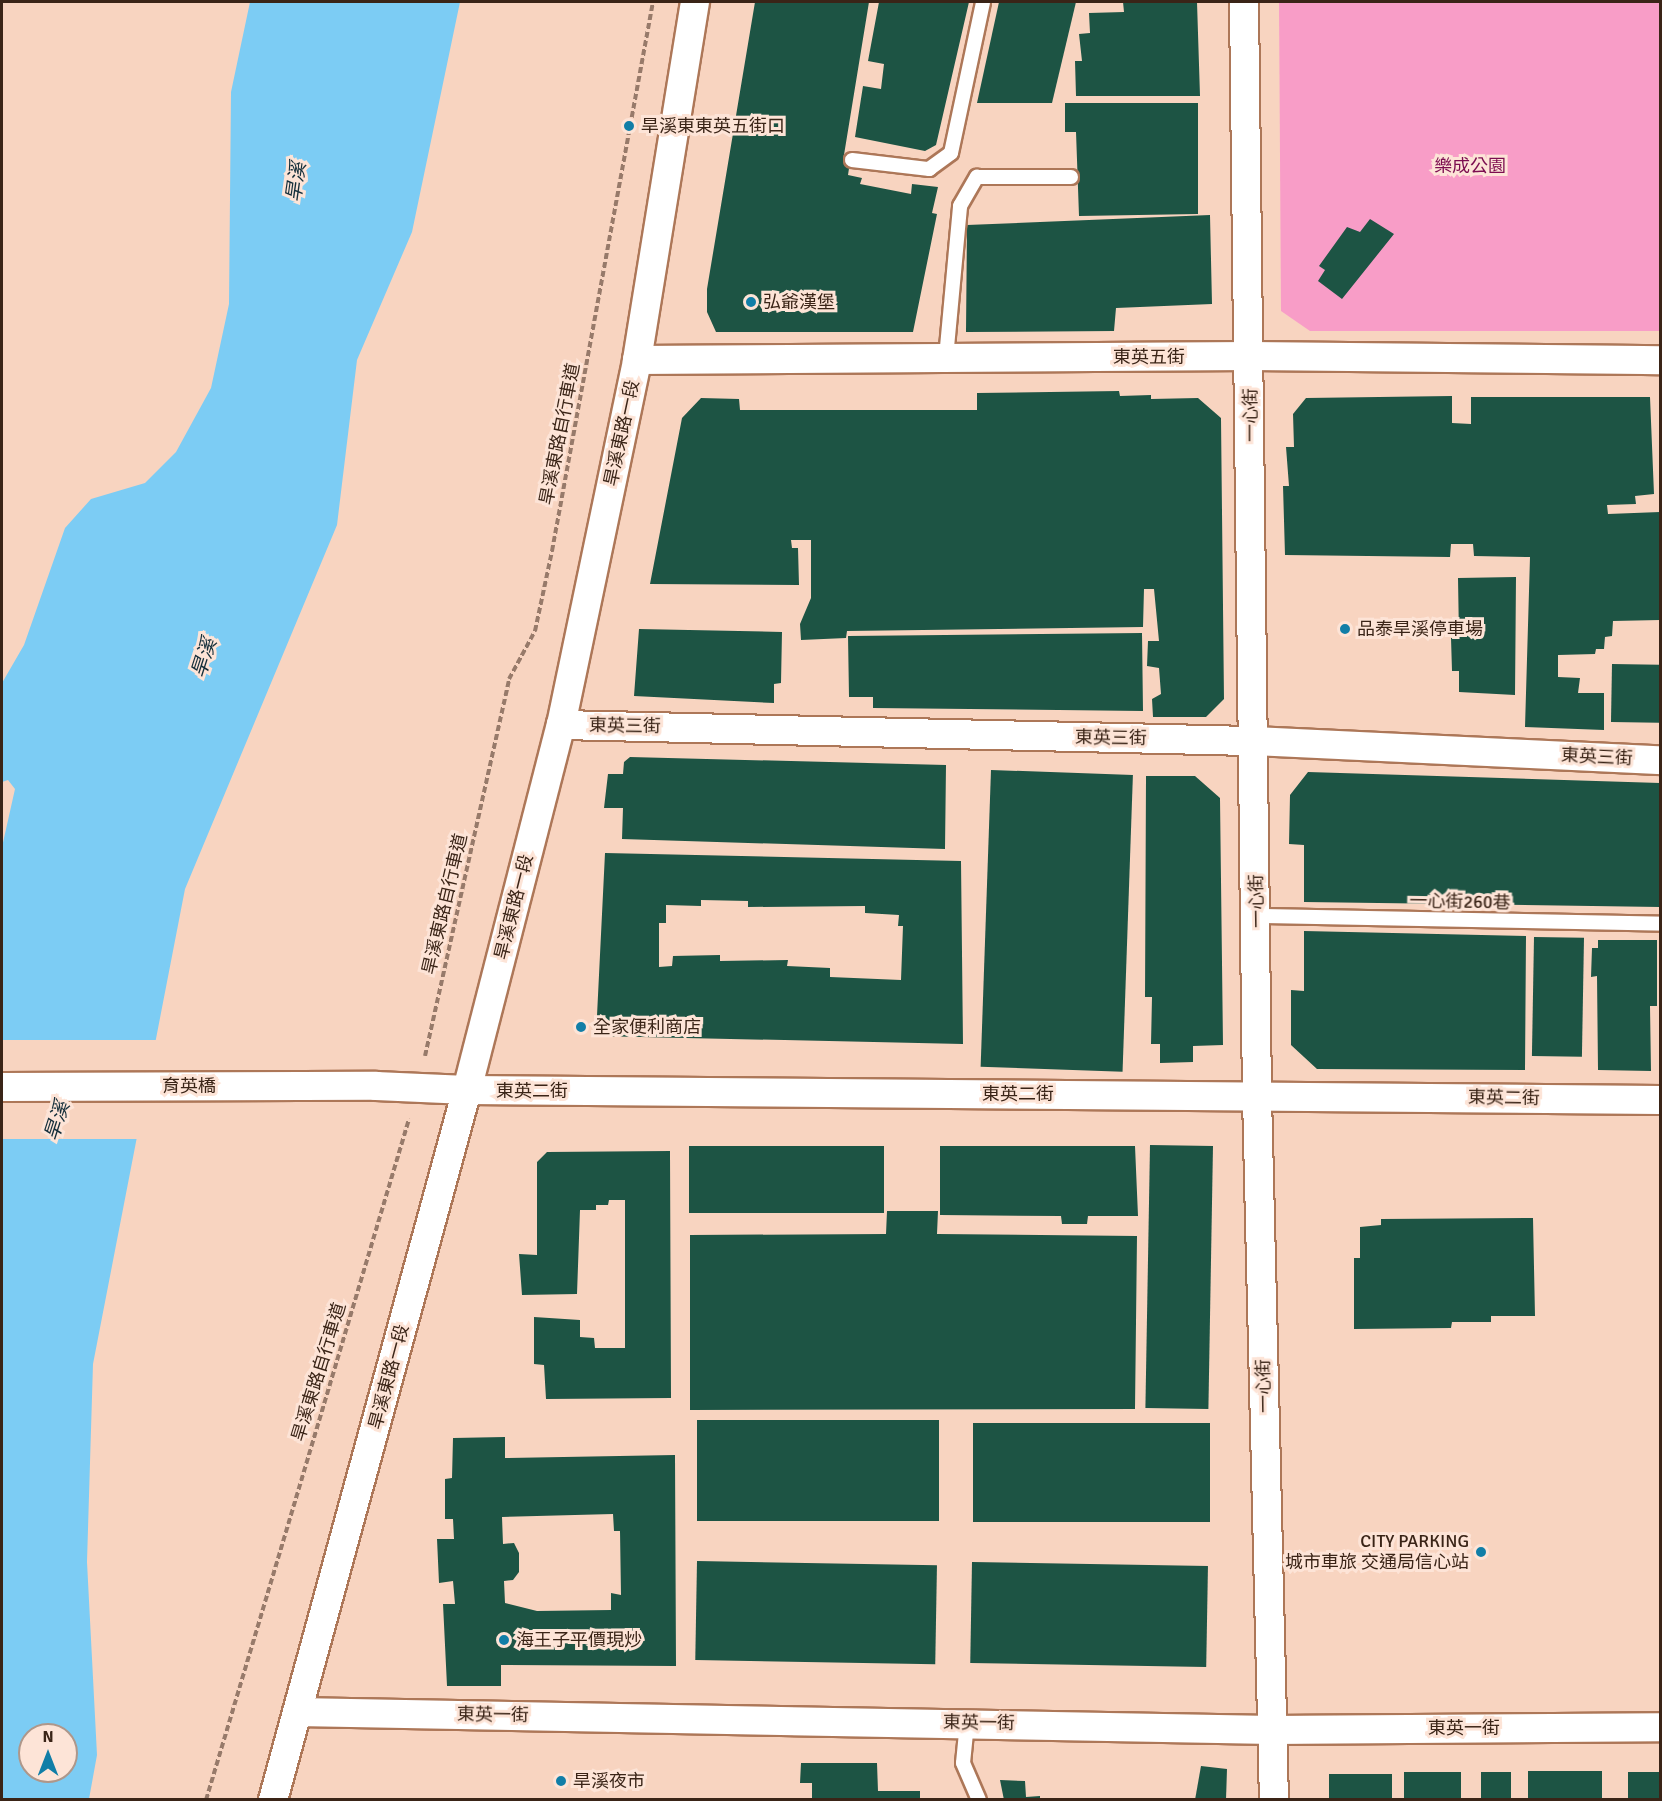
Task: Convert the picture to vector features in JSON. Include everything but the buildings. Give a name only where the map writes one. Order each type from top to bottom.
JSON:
[{"type":"street","name":"旱溪東路一段","points":[[273,1800],[467,1090],[561,725],[637,360],[695,2]]},
{"type":"street","name":"一心街","points":[[1245,2],[1251,356],[1252,741],[1258,916],[1257,1096],[1274,1800]]},
{"type":"street","name":"東英五街","points":[[637,360],[1251,356],[1660,360]]},
{"type":"street","name":"東英三街","points":[[561,725],[1252,741],[1660,760]]},
{"type":"street","name":"東英二街","points":[[376,1086],[467,1090],[1660,1100]]},
{"type":"street","name":"育英橋","points":[[2,1087],[376,1086]]},
{"type":"street","name":"東英一街","points":[[297,1712],[1273,1730],[1660,1727]]},
{"type":"lane","points":[[852,160],[928,170],[951,153],[983,2]]},
{"type":"lane","points":[[946,358],[960,206],[976,177],[1071,177]]},
{"type":"lane","name":"一心街260巷","points":[[1258,916],[1660,924]]},
{"type":"lane","points":[[966,1723],[963,1763],[979,1800]]},
{"type":"path","name":"旱溪東路自行車道","points":[[206,1800],[418,1087],[509,679],[535,631],[550,563],[653,2]]},
{"type":"green space","name":"樂成公園","points":[[1279,2],[1660,2],[1660,331],[1310,331],[1281,311]]},
{"type":"water","name":"旱溪","points":[[250,2],[460,2],[412,232],[357,360],[337,525],[185,889],[93,1364],[87,1562],[97,1755],[89,1799],[2,1799],[2,847],[15,789],[8,780],[2,782],[2,683],[24,645],[65,528],[91,499],[145,483],[176,452],[211,388],[229,304],[231,92]]},
{"type":"pier","points":[[2,1040],[159,1040],[159,1139],[2,1139]]},
{"type":"place","name":"旱溪東東英五街口","points":[[629,126]]},
{"type":"place","name":"弘爺漢堡","points":[[751,302]]},
{"type":"place","name":"品泰旱溪停車場","points":[[1345,629]]},
{"type":"place","name":"全家便利商店","points":[[581,1027]]},
{"type":"place","name":"CITY PARKING 城市車旅 交通局信心站","points":[[1481,1552]]},
{"type":"place","name":"海王子平價現炒","points":[[504,1640]]},
{"type":"place","name":"旱溪夜市","points":[[561,1781]]}]
